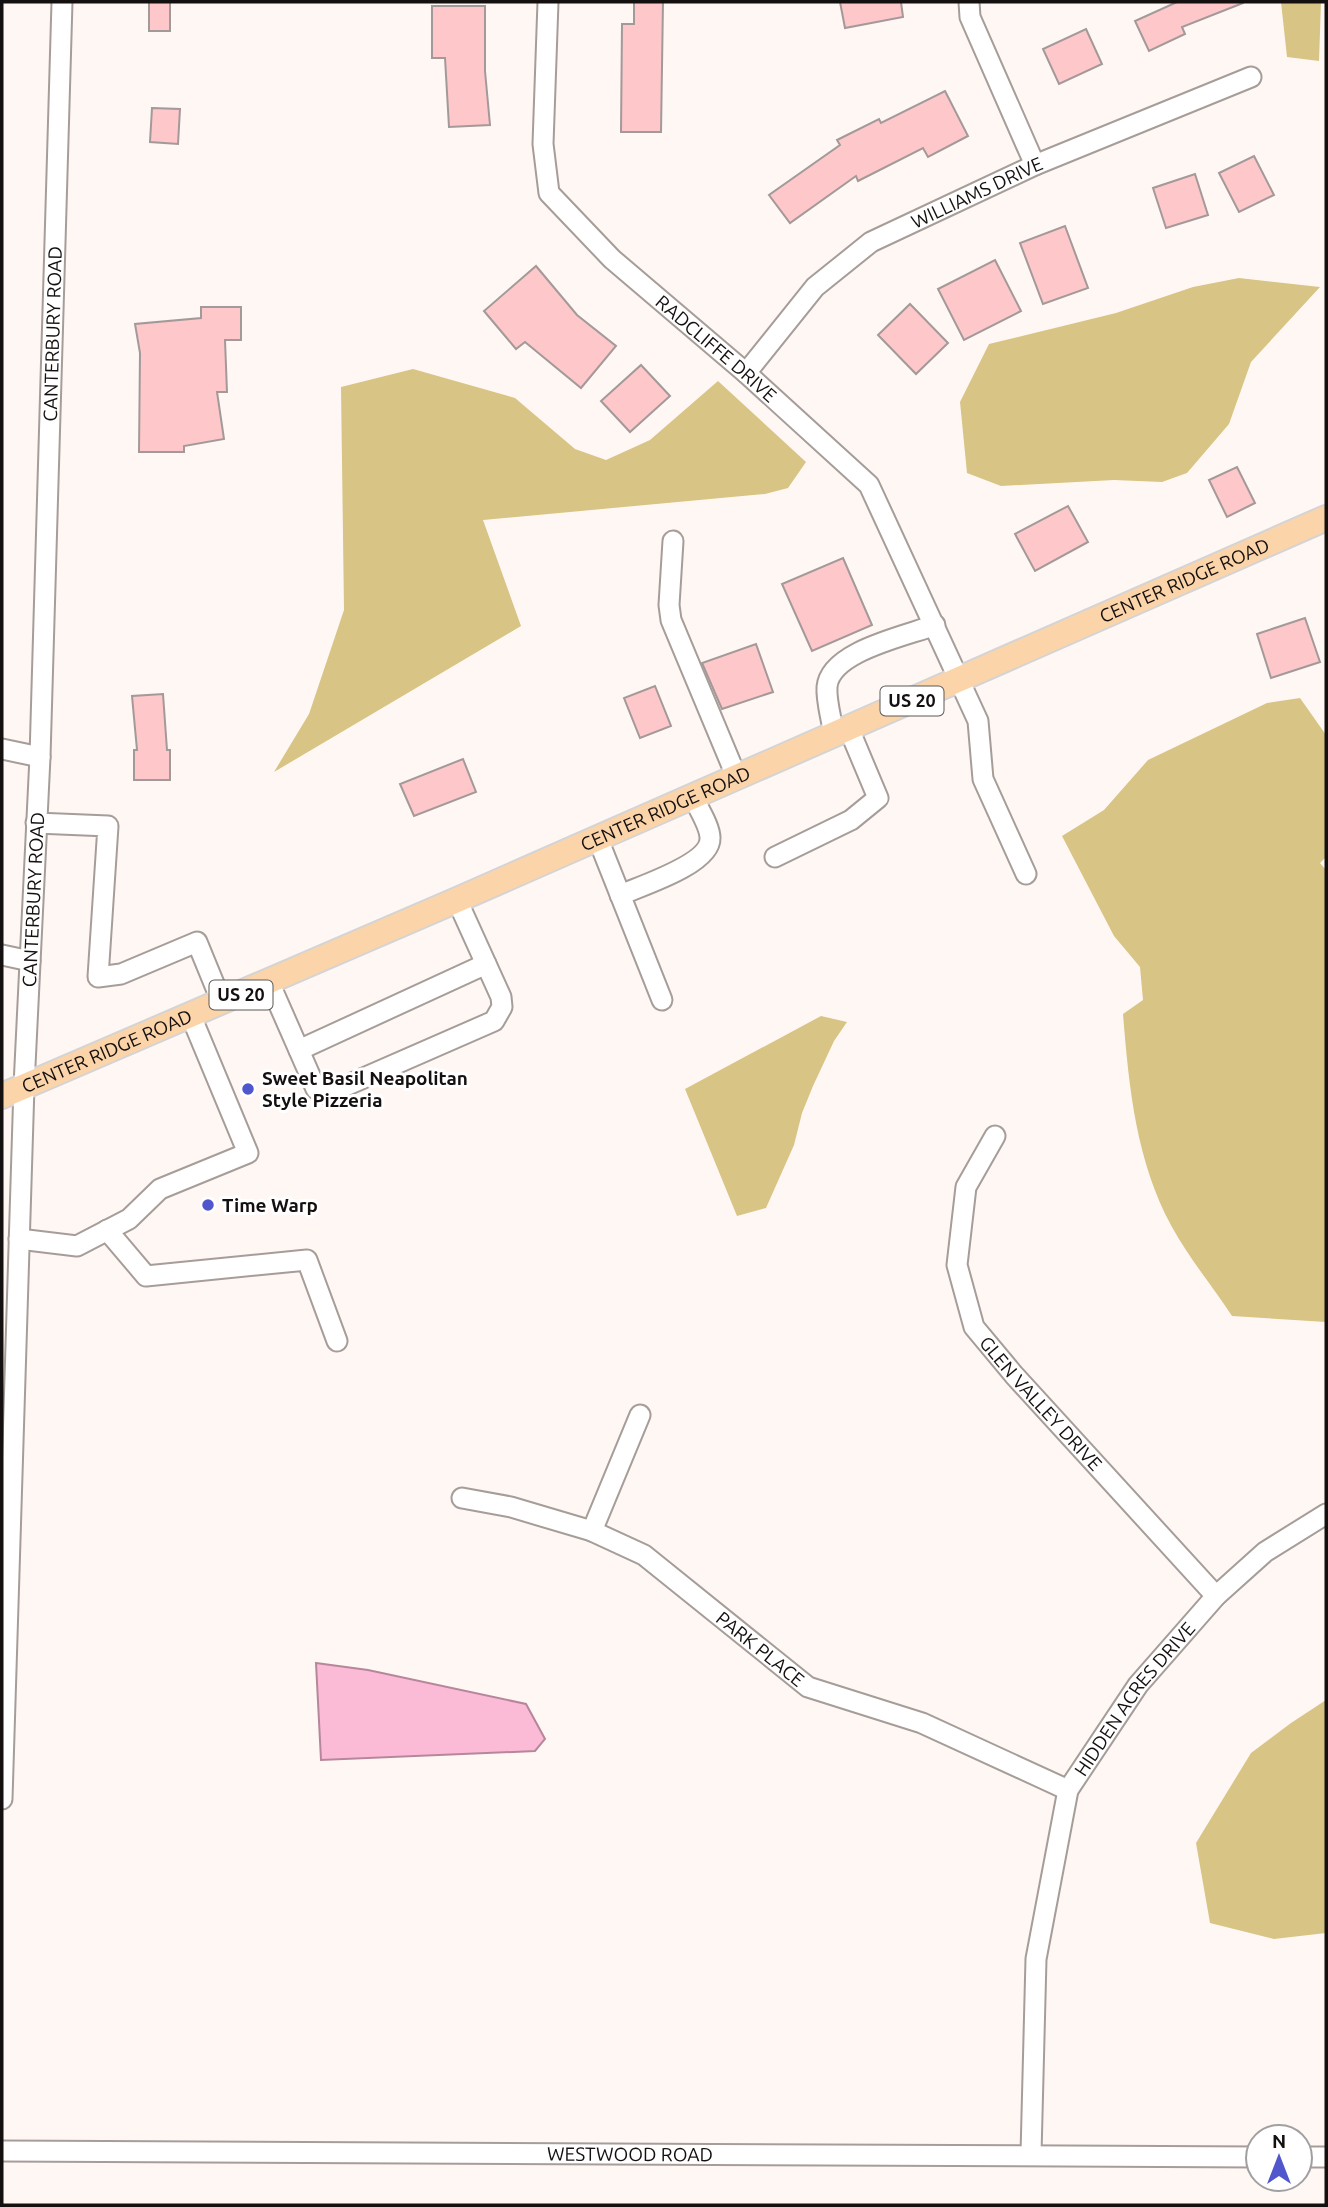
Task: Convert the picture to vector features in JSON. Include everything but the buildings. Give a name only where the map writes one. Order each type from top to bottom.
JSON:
[{"type":"main road","name":"CENTER RIDGE ROAD","points":[[13,1091],[598,839],[1326,518]]},
{"type":"street","name":"CANTERBURY ROAD","points":[[2,1799],[9,1321],[19,1239],[11,1219],[13,1091],[30,961],[40,757],[62,2]]},
{"type":"street","name":"RADCLIFFE DRIVE","points":[[548,2],[542,144],[550,193],[612,259],[746,373],[869,485],[978,721],[984,779],[1026,874]]},
{"type":"street","points":[[969,2],[970,17],[1035,165]]},
{"type":"street","name":"WILLIAMS DRIVE","points":[[746,373],[815,287],[871,242],[1035,165],[1251,77]]},
{"type":"street","points":[[673,541],[669,605],[671,620],[737,778]]},
{"type":"street","points":[[775,857],[851,820],[878,798],[842,732],[827,685],[835,669],[846,657],[935,625]]},
{"type":"street","points":[[2,749],[40,757]]},
{"type":"street","points":[[620,895],[686,867],[707,849],[710,837],[692,797]]},
{"type":"street","points":[[36,822],[108,826],[97,977],[121,974],[197,942],[222,1003]]},
{"type":"street","points":[[598,839],[662,1000]]},
{"type":"street","points":[[269,982],[316,1089],[327,1094],[494,1021],[502,1007],[501,997],[457,900]]},
{"type":"street","points":[[2,955],[30,961]]},
{"type":"street","points":[[299,1050],[486,964]]},
{"type":"street","points":[[19,1239],[77,1246],[129,1219],[160,1189],[247,1153],[191,1016]]},
{"type":"street","name":"GLEN VALLEY DRIVE","points":[[995,1136],[966,1187],[957,1265],[974,1327],[1014,1375],[1216,1596]]},
{"type":"street","points":[[107,1230],[146,1276],[307,1259],[337,1341]]},
{"type":"street","points":[[592,1531],[640,1415]]},
{"type":"street","name":"PARK PLACE","points":[[463,1499],[511,1507],[592,1531],[644,1555],[808,1687],[922,1723],[1068,1790]]},
{"type":"street","name":"HIDDEN ACRES DRIVE","points":[[1031,2154],[1037,1959],[1068,1790],[1138,1685],[1216,1596],[1265,1552],[1326,1514]]},
{"type":"street","name":"WESTWOOD ROAD","points":[[2,2151],[1244,2157]]},
{"type":"shaded area","points":[[1281,2],[1321,2],[1319,61],[1287,57]]},
{"type":"shaded area","points":[[1239,278],[1320,287],[1251,362],[1229,424],[1187,473],[1162,482],[1114,480],[1001,486],[967,473],[960,402],[989,344],[1116,313],[1193,287]]},
{"type":"shaded area","points":[[413,369],[515,398],[575,449],[606,460],[650,440],[718,381],[806,462],[788,488],[765,494],[483,520],[521,626],[274,772],[309,714],[344,610],[341,387]]},
{"type":"shaded area","points":[[1300,698],[1326,735],[1326,857],[1320,863],[1326,870],[1326,1322],[1232,1316],[1172,1227],[1160,1202],[1142,1150],[1128,1069],[1123,1014],[1143,1000],[1140,967],[1114,936],[1062,836],[1104,810],[1148,760],[1267,703]]},
{"type":"shaded area","points":[[821,1016],[847,1022],[834,1041],[813,1086],[802,1113],[794,1145],[766,1208],[737,1216],[685,1089]]},
{"type":"shaded area","points":[[316,1663],[368,1670],[526,1704],[545,1739],[535,1751],[321,1760]]},
{"type":"shaded area","points":[[1326,1700],[1326,1933],[1274,1939],[1210,1923],[1196,1843],[1251,1753]]},
{"type":"place","name":"Sweet Basil Neapolitan Style Pizzeria","points":[[248,1089]]},
{"type":"place","name":"Time Warp","points":[[208,1205]]}]
